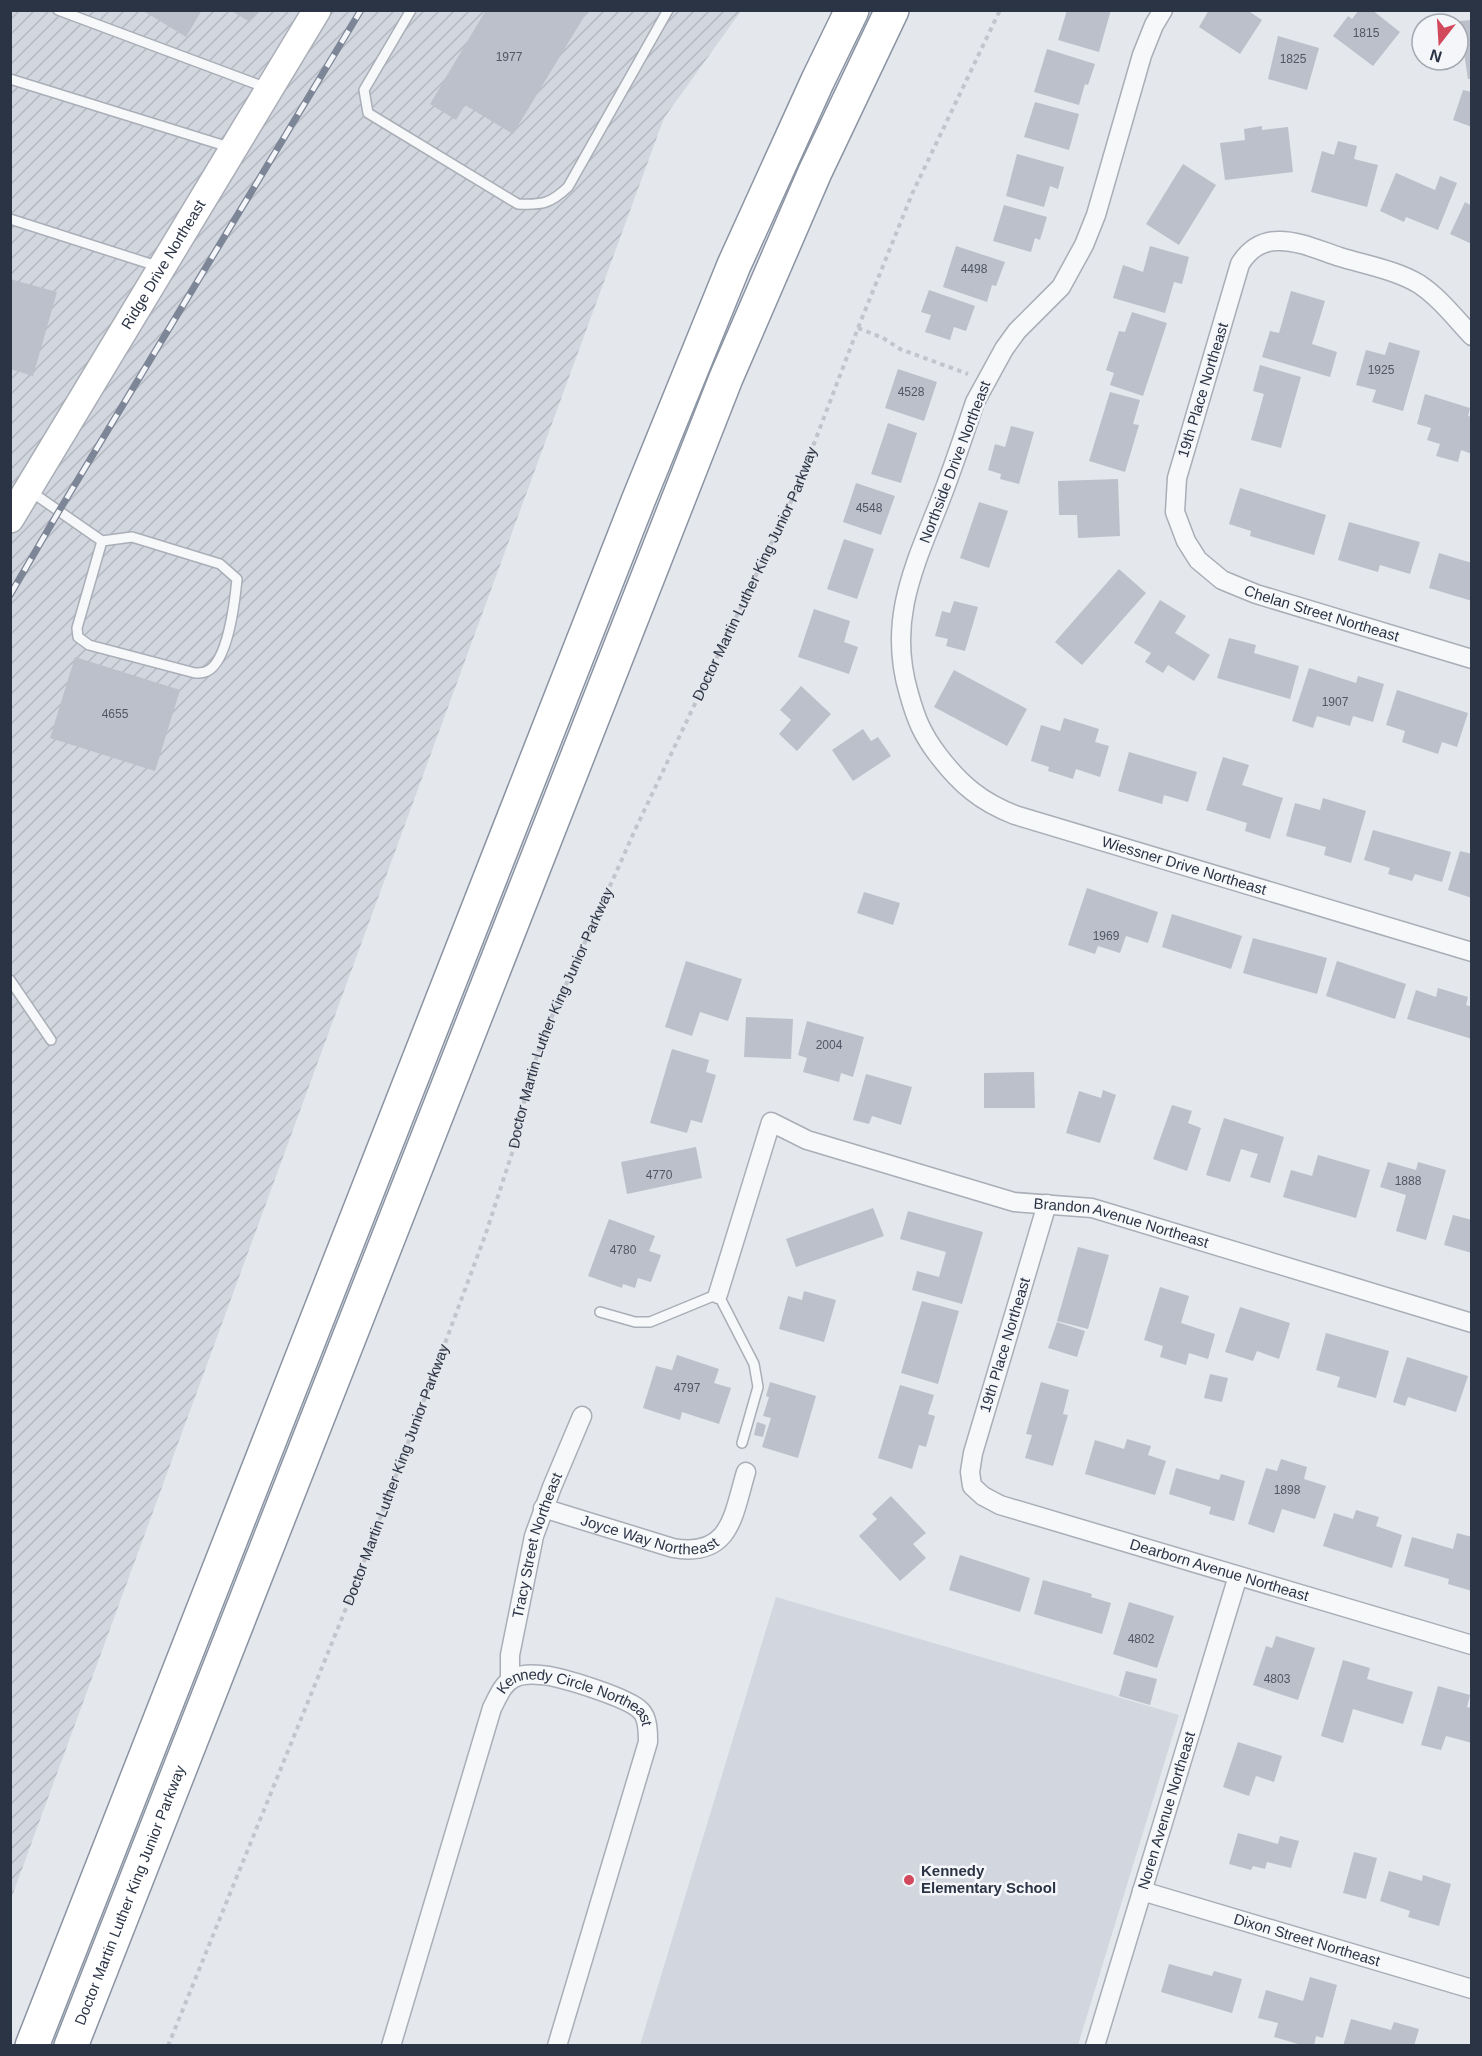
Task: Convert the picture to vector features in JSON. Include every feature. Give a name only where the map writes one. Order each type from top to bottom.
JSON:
[{"type":"highway","points":[[32,2046],[638,501],[734,265],[852,10]]},
{"type":"highway","name":"Doctor Martin Luther King Junior Parkway","points":[[71,2046],[726,378],[815,172],[892,10]]},
{"type":"street","name":"Ridge Drive Northeast","points":[[11,517],[316,10]]},
{"type":"street","name":"Northside Drive Northeast","points":[[924,736],[903,675],[900,646],[901,616],[915,566],[975,402],[986,380],[1017,331],[1061,287],[1084,245],[1096,215],[1142,55],[1154,25],[1163,10]]},
{"type":"street","name":"19th Place Northeast","points":[[1186,541],[1175,512],[1177,478],[1240,264],[1247,253],[1258,246],[1276,240],[1296,243],[1394,273],[1417,283],[1437,297],[1472,336]]},
{"type":"street","name":"Chelan Street Northeast","points":[[1186,541],[1198,560],[1222,580],[1256,594],[1472,659]]},
{"type":"street","name":"Wiessner Drive Northeast","points":[[924,736],[967,789],[993,807],[1472,952]]},
{"type":"street","name":"Brandon Avenue Northeast","points":[[718,1294],[771,1122],[818,1143],[1014,1202],[1092,1208],[1472,1323]]},
{"type":"street","name":"19th Place Northeast","points":[[972,1486],[970,1472],[973,1453],[1047,1204]]},
{"type":"street","name":"Tracy Street Northeast","points":[[510,1680],[510,1655],[532,1547],[543,1508],[582,1416]]},
{"type":"street","name":"Joyce Way Northeast","points":[[543,1508],[673,1548],[691,1551],[706,1548],[720,1540],[729,1527],[746,1472]]},
{"type":"street","name":"Dearborn Avenue Northeast","points":[[972,1486],[983,1496],[1000,1505],[1472,1645]]},
{"type":"street","name":"Noren Avenue Northeast","points":[[1095,2046],[1238,1575]]},
{"type":"street","name":"Kennedy Circle Northeast","points":[[391,2046],[492,1708],[504,1686],[510,1680],[528,1674],[543,1675],[610,1694],[629,1702],[642,1711],[648,1729],[648,1742],[557,2046]]},
{"type":"street","name":"Dixon Street Northeast","points":[[1142,1891],[1472,1989]]},
{"type":"lane","points":[[58,10],[270,89]]},
{"type":"lane","points":[[411,10],[364,90],[368,112],[518,204],[540,205],[556,199],[568,187],[668,10]]},
{"type":"lane","points":[[10,79],[234,148]]},
{"type":"lane","points":[[10,219],[162,268]]},
{"type":"lane","points":[[28,490],[102,541],[132,537],[220,564],[237,579],[235,602],[226,639],[216,663],[207,672],[195,674],[89,645],[78,637],[77,628],[102,541]]},
{"type":"lane","points":[[10,981],[51,1040]]},
{"type":"lane","points":[[600,1312],[635,1322],[650,1323],[718,1294],[754,1364],[758,1387],[742,1443]]},
{"type":"path","name":"Doctor Martin Luther King Junior Parkway","points":[[168,2046],[357,1580],[486,1233],[514,1147],[518,1123],[538,1052],[552,1016],[635,830],[796,491],[912,194],[1000,10]]},
{"type":"path","points":[[858,328],[884,338],[900,349],[986,380]]},
{"type":"shaded area","points":[[11,11],[741,11],[664,118],[11,1899]]},
{"type":"shaded area","name":"Kennedy Elementary School","points":[[776,1597],[1179,1715],[1078,2045],[640,2045]]},
{"type":"building","points":[[142,10],[202,10],[186,37]]},
{"type":"building","points":[[230,10],[257,10],[250,22]]},
{"type":"building","points":[[486,10],[588,10],[513,134],[465,105],[456,120],[430,104]]},
{"type":"building","points":[[1067,10],[1111,10],[1099,52],[1058,40]]},
{"type":"building","points":[[1209,10],[1247,10],[1262,20],[1240,54],[1199,27]]},
{"type":"building","points":[[1359,10],[1372,10],[1400,32],[1373,66],[1333,36],[1348,16],[1352,19]]},
{"type":"building","points":[[1470,20],[1472,20],[1472,79],[1468,79],[1467,72],[1470,72]]},
{"type":"building","points":[[1278,36],[1319,48],[1307,90],[1268,79]]},
{"type":"building","points":[[1047,49],[1095,64],[1088,85],[1085,84],[1079,105],[1034,92]]},
{"type":"building","points":[[1463,90],[1472,92],[1472,127],[1453,120]]},
{"type":"building","points":[[1035,102],[1079,114],[1069,150],[1024,137]]},
{"type":"building","points":[[1262,126],[1262,130],[1288,127],[1293,172],[1225,180],[1220,143],[1245,140],[1244,129]]},
{"type":"building","points":[[1338,141],[1357,146],[1354,159],[1378,165],[1367,207],[1311,192],[1322,151],[1334,155]]},
{"type":"building","points":[[1017,154],[1064,167],[1058,189],[1050,186],[1044,207],[1006,196]]},
{"type":"building","points":[[1183,164],[1216,185],[1179,245],[1146,224]]},
{"type":"building","points":[[1396,173],[1435,190],[1440,176],[1457,183],[1438,230],[1406,217],[1404,222],[1380,211]]},
{"type":"building","points":[[1465,202],[1472,206],[1472,244],[1450,234]]},
{"type":"building","points":[[1004,205],[1047,217],[1040,240],[1035,238],[1031,252],[993,241]]},
{"type":"building","points":[[956,246],[1005,262],[996,286],[992,285],[987,302],[943,287]]},
{"type":"building","points":[[1150,246],[1189,257],[1182,284],[1174,282],[1165,313],[1113,298],[1123,265],[1143,272]]},
{"type":"building","points":[[10,279],[57,292],[33,376],[10,369]]},
{"type":"building","points":[[929,290],[975,306],[966,331],[954,327],[950,340],[925,332],[931,315],[921,312]]},
{"type":"building","points":[[1291,291],[1325,301],[1312,344],[1337,352],[1330,377],[1262,357],[1270,331],[1279,333]]},
{"type":"building","points":[[1132,312],[1167,323],[1143,396],[1110,385],[1114,373],[1106,370],[1119,331],[1125,332]]},
{"type":"building","points":[[1389,342],[1420,351],[1403,411],[1372,402],[1376,390],[1356,385],[1366,350],[1385,355]]},
{"type":"building","points":[[1260,365],[1301,377],[1281,448],[1251,440],[1264,394],[1253,391]]},
{"type":"building","points":[[898,369],[937,382],[924,421],[885,408]]},
{"type":"building","points":[[1110,392],[1140,400],[1133,424],[1139,425],[1125,472],[1089,461]]},
{"type":"building","points":[[1425,394],[1470,408],[1468,416],[1472,417],[1472,454],[1461,450],[1458,462],[1436,456],[1440,444],[1427,440],[1431,428],[1417,424]]},
{"type":"building","points":[[888,423],[917,433],[901,483],[871,474]]},
{"type":"building","points":[[1011,426],[1034,432],[1019,484],[1000,479],[1001,474],[988,470],[995,444],[1005,447]]},
{"type":"building","points":[[1118,479],[1120,536],[1078,538],[1077,515],[1059,515],[1058,481]]},
{"type":"building","points":[[856,483],[895,496],[881,535],[843,522]]},
{"type":"building","points":[[1240,488],[1326,515],[1314,555],[1250,536],[1251,531],[1229,524]]},
{"type":"building","points":[[979,502],[1008,511],[989,568],[960,558]]},
{"type":"building","points":[[1349,522],[1420,542],[1410,574],[1380,565],[1378,572],[1338,560]]},
{"type":"building","points":[[844,539],[874,549],[857,599],[827,589]]},
{"type":"building","points":[[1439,553],[1472,563],[1472,601],[1429,588]]},
{"type":"building","points":[[1119,569],[1146,593],[1082,665],[1055,642]]},
{"type":"building","points":[[1160,600],[1186,616],[1175,633],[1210,655],[1194,681],[1168,665],[1163,673],[1145,662],[1151,653],[1134,643]]},
{"type":"building","points":[[954,601],[978,607],[965,651],[946,646],[948,639],[935,636],[942,611],[950,613]]},
{"type":"building","points":[[814,609],[850,621],[844,642],[858,647],[849,674],[798,657]]},
{"type":"building","points":[[1229,638],[1256,645],[1254,653],[1299,666],[1290,699],[1217,678]]},
{"type":"building","points":[[75,657],[180,690],[155,771],[50,738]]},
{"type":"building","points":[[1309,668],[1356,683],[1358,676],[1384,684],[1373,722],[1353,716],[1350,726],[1317,716],[1313,728],[1292,721]]},
{"type":"building","points":[[954,670],[1027,709],[1007,746],[934,707]]},
{"type":"building","points":[[801,686],[831,714],[797,751],[779,734],[791,720],[780,710]]},
{"type":"building","points":[[1397,690],[1468,713],[1457,747],[1442,742],[1438,754],[1402,742],[1405,731],[1386,725]]},
{"type":"building","points":[[1064,718],[1099,729],[1095,742],[1109,746],[1100,777],[1076,769],[1073,779],[1048,771],[1049,767],[1031,761],[1041,725],[1060,731]]},
{"type":"building","points":[[863,729],[871,741],[878,737],[891,756],[853,781],[832,750]]},
{"type":"building","points":[[1129,752],[1197,772],[1188,802],[1164,795],[1162,804],[1118,791]]},
{"type":"building","points":[[1223,757],[1249,765],[1242,785],[1283,798],[1270,839],[1245,831],[1247,823],[1206,810]]},
{"type":"building","points":[[1323,798],[1366,811],[1351,863],[1324,855],[1326,847],[1286,836],[1295,803],[1320,810]]},
{"type":"building","points":[[1373,830],[1451,852],[1442,882],[1415,874],[1412,881],[1388,874],[1390,868],[1364,860]]},
{"type":"building","points":[[1460,851],[1472,854],[1472,898],[1448,890]]},
{"type":"building","points":[[1087,888],[1158,912],[1148,943],[1126,936],[1120,953],[1098,946],[1095,954],[1068,945]]},
{"type":"building","points":[[864,892],[900,903],[893,925],[857,913]]},
{"type":"building","points":[[1172,914],[1242,936],[1231,969],[1162,947]]},
{"type":"building","points":[[1253,938],[1327,958],[1317,994],[1243,973]]},
{"type":"building","points":[[686,961],[742,979],[728,1021],[700,1012],[692,1036],[665,1027]]},
{"type":"building","points":[[1337,961],[1406,984],[1395,1019],[1326,996]]},
{"type":"building","points":[[1438,988],[1468,997],[1466,1005],[1472,1007],[1472,1039],[1407,1019],[1416,990],[1436,997]]},
{"type":"building","points":[[746,1017],[793,1019],[791,1059],[744,1057]]},
{"type":"building","points":[[807,1021],[864,1037],[853,1077],[841,1073],[839,1082],[803,1072],[807,1058],[798,1055]]},
{"type":"building","points":[[672,1049],[709,1060],[706,1072],[716,1075],[702,1123],[691,1120],[687,1133],[650,1123]]},
{"type":"building","points":[[1034,1072],[1035,1108],[984,1108],[984,1073]]},
{"type":"building","points":[[866,1074],[912,1087],[901,1125],[872,1116],[869,1124],[853,1120]]},
{"type":"building","points":[[1103,1090],[1116,1095],[1100,1143],[1066,1133],[1079,1091],[1101,1098]]},
{"type":"building","points":[[1172,1105],[1192,1111],[1188,1123],[1201,1128],[1187,1171],[1153,1159]]},
{"type":"building","points":[[1224,1118],[1284,1137],[1270,1183],[1250,1177],[1258,1154],[1241,1149],[1230,1182],[1206,1175]]},
{"type":"building","points":[[696,1147],[702,1178],[627,1194],[621,1162]]},
{"type":"building","points":[[1318,1155],[1370,1170],[1356,1218],[1283,1197],[1291,1170],[1312,1176]]},
{"type":"building","points":[[1388,1162],[1416,1170],[1418,1162],[1446,1170],[1426,1240],[1396,1231],[1406,1195],[1380,1187]]},
{"type":"building","points":[[873,1208],[884,1236],[796,1267],[786,1239]]},
{"type":"building","points":[[908,1211],[983,1232],[962,1304],[912,1290],[917,1271],[939,1277],[946,1252],[900,1239]]},
{"type":"building","points":[[1453,1215],[1472,1220],[1472,1253],[1444,1245]]},
{"type":"building","points":[[609,1219],[655,1236],[649,1251],[661,1255],[651,1282],[638,1278],[635,1288],[623,1284],[622,1288],[588,1276]]},
{"type":"building","points":[[1078,1247],[1109,1255],[1088,1329],[1057,1321]]},
{"type":"building","points":[[1160,1287],[1189,1296],[1181,1323],[1215,1334],[1208,1359],[1189,1353],[1186,1365],[1160,1357],[1163,1346],[1144,1340]]},
{"type":"building","points":[[804,1291],[836,1300],[824,1342],[779,1329],[788,1296],[802,1300]]},
{"type":"building","points":[[922,1301],[959,1311],[938,1384],[901,1373]]},
{"type":"building","points":[[1240,1307],[1290,1323],[1279,1359],[1257,1351],[1253,1361],[1225,1352]]},
{"type":"building","points":[[1057,1322],[1085,1331],[1077,1357],[1048,1348]]},
{"type":"building","points":[[1326,1333],[1389,1351],[1376,1398],[1337,1387],[1340,1377],[1316,1370]]},
{"type":"building","points":[[677,1355],[719,1369],[714,1383],[731,1388],[719,1424],[682,1412],[680,1420],[643,1408],[656,1366],[672,1370]]},
{"type":"building","points":[[1407,1357],[1468,1376],[1456,1412],[1408,1397],[1405,1406],[1393,1402]]},
{"type":"building","points":[[1210,1374],[1228,1378],[1222,1402],[1204,1398]]},
{"type":"building","points":[[770,1382],[816,1396],[798,1458],[762,1447],[771,1418],[763,1416],[769,1397],[766,1396]]},
{"type":"building","points":[[1041,1382],[1069,1390],[1063,1414],[1068,1415],[1053,1466],[1025,1458],[1032,1435],[1026,1434]]},
{"type":"building","points":[[900,1385],[934,1395],[928,1414],[935,1416],[926,1447],[919,1445],[912,1469],[878,1458]]},
{"type":"building","points":[[757,1422],[766,1425],[763,1437],[754,1435]]},
{"type":"building","points":[[1127,1439],[1151,1446],[1148,1455],[1166,1461],[1155,1495],[1085,1474],[1095,1440],[1124,1449]]},
{"type":"building","points":[[1281,1459],[1307,1467],[1304,1479],[1326,1486],[1315,1519],[1282,1509],[1274,1533],[1248,1524],[1266,1468],[1277,1471]]},
{"type":"building","points":[[1176,1468],[1219,1480],[1221,1474],[1245,1481],[1234,1521],[1209,1514],[1211,1507],[1169,1494]]},
{"type":"building","points":[[891,1496],[926,1533],[913,1544],[926,1558],[900,1581],[859,1536],[877,1519],[872,1514]]},
{"type":"building","points":[[1356,1510],[1379,1517],[1376,1526],[1402,1535],[1392,1568],[1323,1546],[1334,1513],[1353,1519]]},
{"type":"building","points":[[1457,1533],[1472,1537],[1472,1591],[1448,1584],[1449,1579],[1404,1566],[1412,1537],[1453,1549]]},
{"type":"building","points":[[960,1555],[1030,1578],[1020,1612],[949,1590]]},
{"type":"building","points":[[1043,1580],[1092,1594],[1091,1597],[1111,1603],[1102,1634],[1034,1614]]},
{"type":"building","points":[[1129,1602],[1174,1616],[1157,1668],[1113,1654]]},
{"type":"building","points":[[1276,1636],[1315,1648],[1298,1700],[1253,1685],[1266,1646],[1272,1648]]},
{"type":"building","points":[[1343,1660],[1370,1668],[1367,1679],[1413,1692],[1403,1724],[1353,1709],[1343,1743],[1321,1736]]},
{"type":"building","points":[[1126,1671],[1157,1679],[1150,1705],[1119,1696]]},
{"type":"building","points":[[1438,1686],[1470,1695],[1467,1707],[1472,1708],[1472,1743],[1446,1736],[1441,1750],[1421,1745]]},
{"type":"building","points":[[1238,1742],[1282,1756],[1274,1782],[1256,1776],[1249,1796],[1223,1787]]},
{"type":"building","points":[[1238,1833],[1278,1844],[1280,1836],[1299,1841],[1291,1868],[1267,1862],[1265,1869],[1253,1866],[1251,1870],[1229,1864]]},
{"type":"building","points":[[1354,1852],[1377,1858],[1366,1899],[1343,1893]]},
{"type":"building","points":[[1389,1871],[1422,1881],[1423,1875],[1451,1884],[1439,1926],[1408,1917],[1410,1911],[1380,1901]]},
{"type":"building","points":[[1169,1964],[1212,1976],[1214,1971],[1242,1979],[1232,2013],[1161,1992]]},
{"type":"building","points":[[1310,1977],[1337,1985],[1323,2038],[1316,2036],[1314,2046],[1305,2046],[1274,2037],[1278,2023],[1258,2018],[1266,1990],[1303,2001]]},
{"type":"building","points":[[1351,2019],[1391,2030],[1394,2022],[1419,2029],[1414,2046],[1343,2046]]},
{"type":"railway","points":[[10,595],[361,10]]},
{"type":"place","name":"Kennedy Elementary School","points":[[909,1880]]}]
